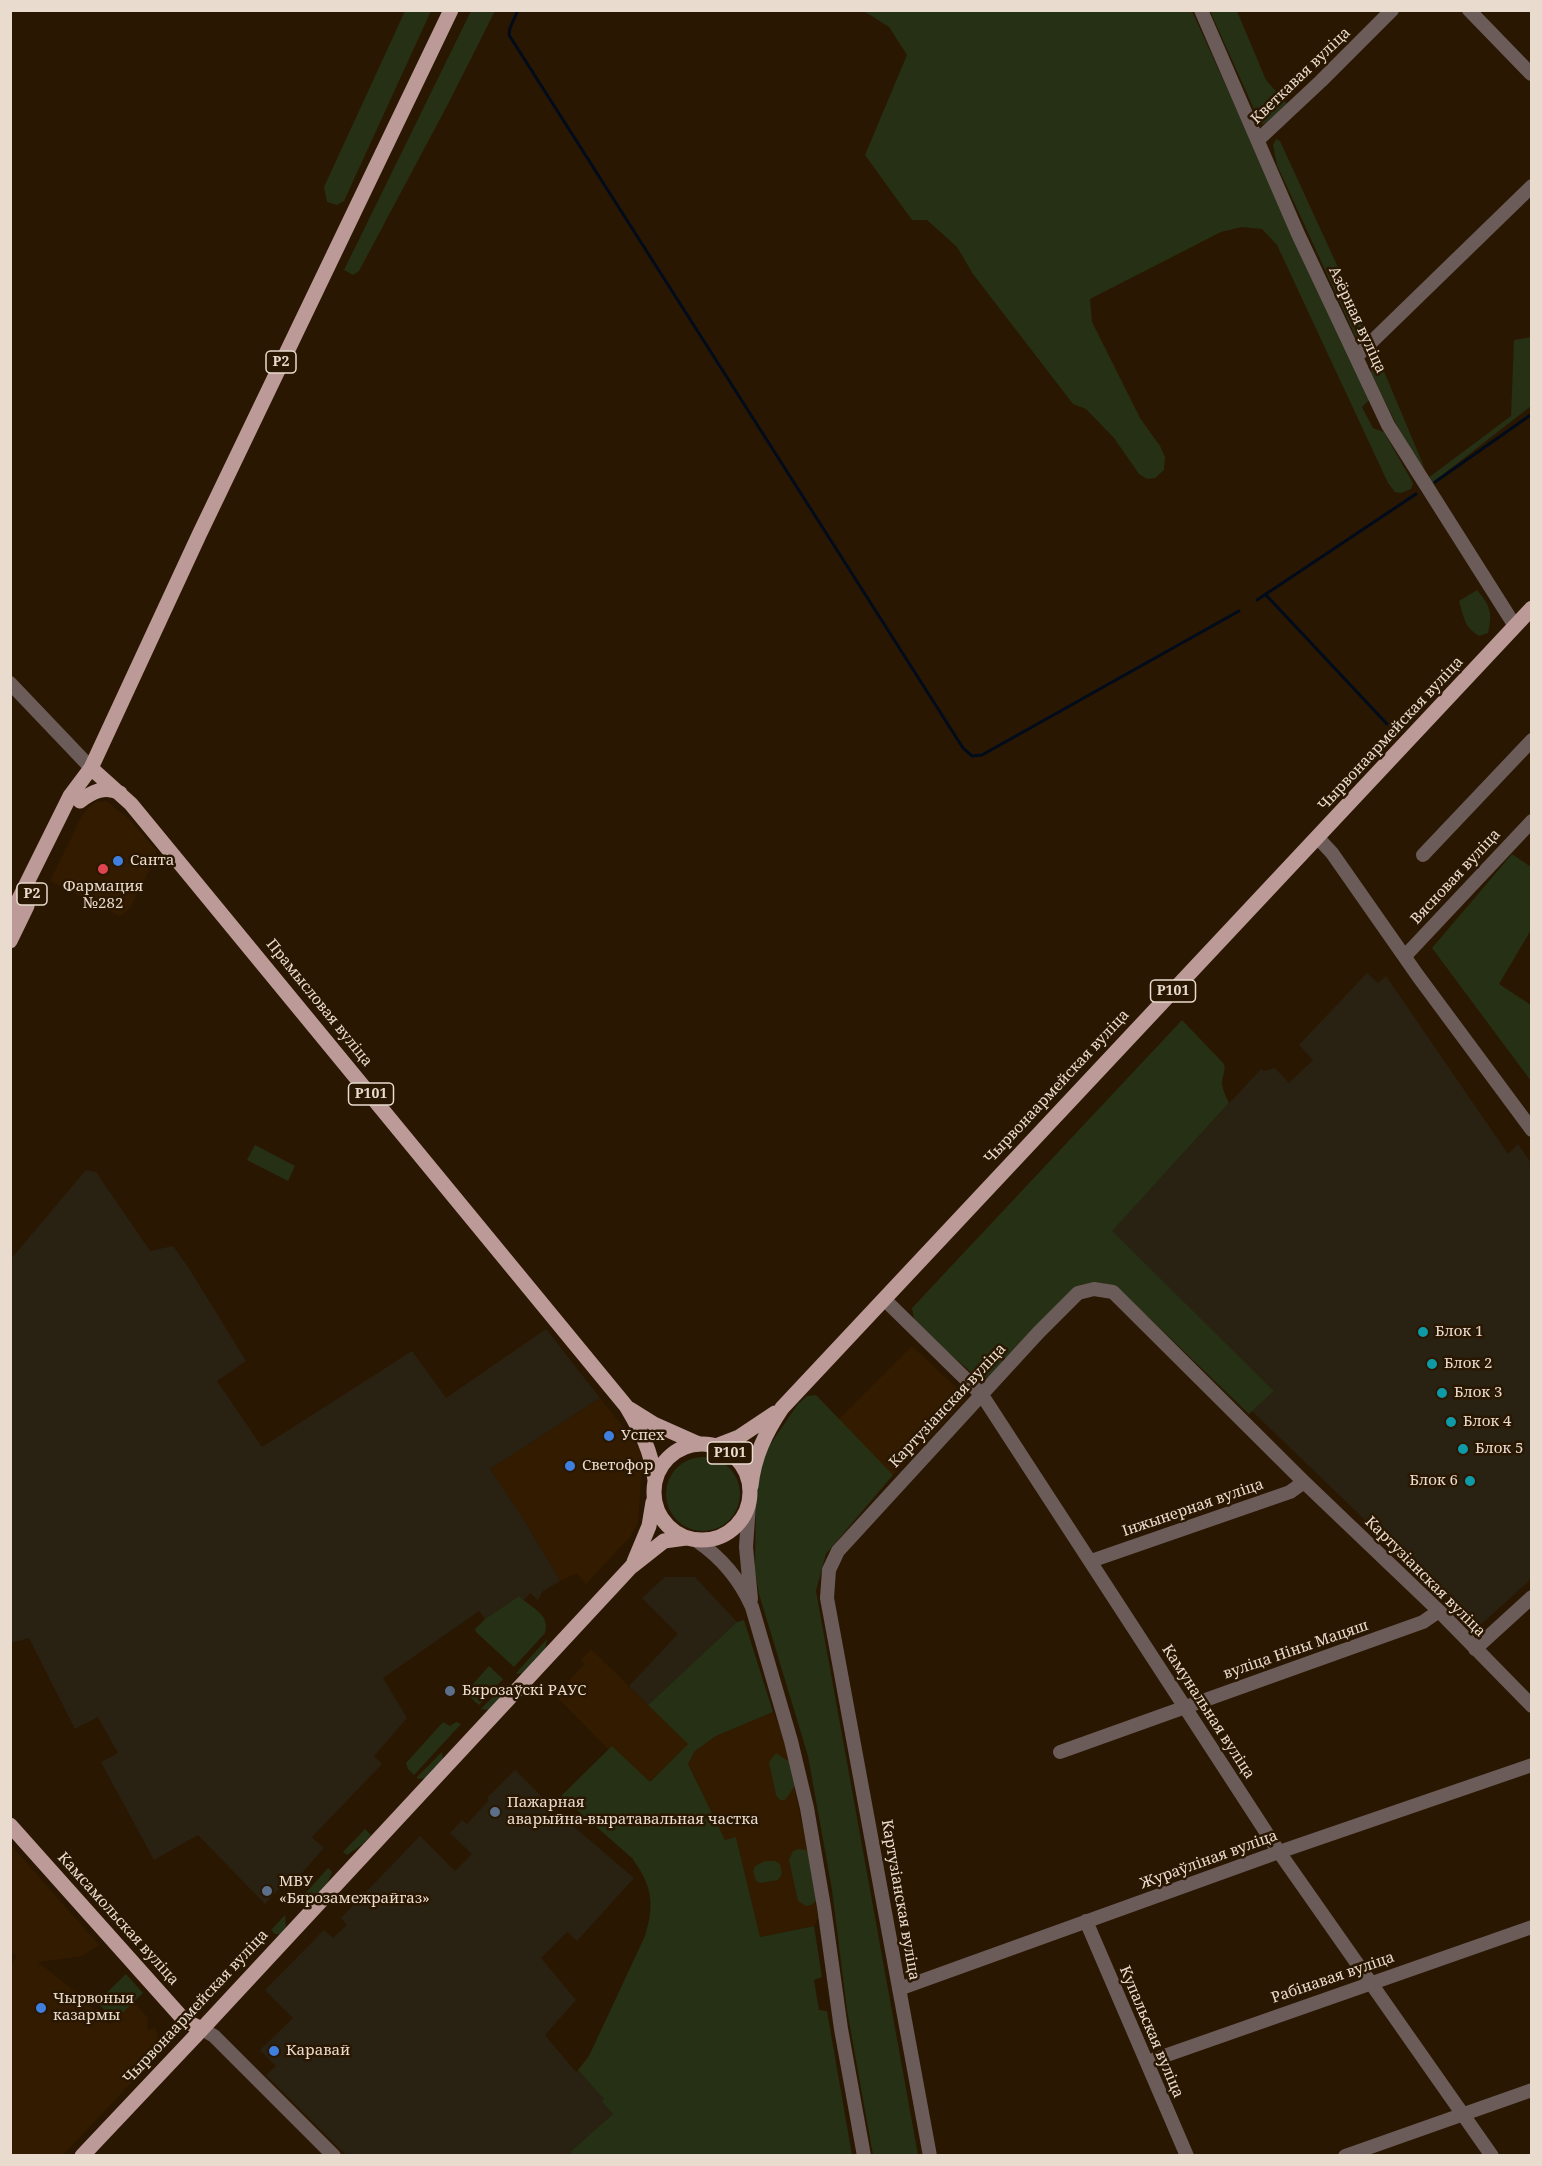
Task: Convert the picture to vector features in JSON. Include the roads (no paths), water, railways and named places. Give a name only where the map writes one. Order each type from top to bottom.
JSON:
[{"type":"main road","name":"Р2","points":[[10,917],[70,796],[91,768],[199,535],[451,10]]},
{"type":"main road","name":"Чырвонаармейская вуліца","points":[[751,1486],[756,1457],[772,1423],[782,1408],[1532,608]]},
{"type":"main road","name":"Р2","points":[[10,940],[89,782],[91,768]]},
{"type":"main road","name":"Прамысловая вуліца","points":[[91,768],[131,804],[626,1406],[646,1441],[653,1460],[655,1479]]},
{"type":"main road","points":[[80,801],[96,791],[108,789],[120,793]]},
{"type":"main road","name":"Прамысловая вуліца","points":[[626,1406],[654,1424],[699,1444]]},
{"type":"main road","name":"Чырвонаармейская вуліца","points":[[716,1446],[739,1437],[782,1408]]},
{"type":"main road","name":"Р101","points":[[692,1540],[674,1532],[664,1523],[657,1512],[654,1500],[655,1479],[661,1466],[671,1455],[685,1447],[699,1444],[716,1446],[733,1454],[745,1468],[751,1486],[750,1504]]},
{"type":"main road","name":"Чырвонаармейская вуліца","points":[[631,1567],[649,1526],[654,1500]]},
{"type":"main road","points":[[692,1540],[715,1539],[730,1532],[742,1520],[750,1504]]},
{"type":"main road","name":"Чырвонаармейская вуліца","points":[[82,2156],[631,1567],[664,1541],[692,1540]]},
{"type":"main road","name":"Камсамольская вуліца","points":[[10,1825],[185,2021],[202,2029]]},
{"type":"street","name":"Азёрная вуліца","points":[[1201,10],[1298,234],[1388,425],[1515,626]]},
{"type":"street","name":"Кветкавая вуліца","points":[[1258,140],[1392,10]]},
{"type":"street","points":[[1469,10],[1531,74]]},
{"type":"street","points":[[1356,357],[1532,186]]},
{"type":"street","points":[[10,682],[91,768]]},
{"type":"street","points":[[1423,855],[1532,740]]},
{"type":"street","name":"Вясновая вуліца","points":[[1405,956],[1532,821]]},
{"type":"street","points":[[1318,838],[1332,853],[1532,1130]]},
{"type":"street","name":"Картузіанская вуліца","points":[[930,2156],[827,1598],[830,1570],[838,1551],[1038,1333],[1078,1293],[1094,1289],[1113,1292],[1439,1611],[1532,1706]]},
{"type":"street","name":"Камунальная вуліца","points":[[884,1299],[982,1395],[1279,1852],[1492,2156]]},
{"type":"street","name":"Інжынерная вуліца","points":[[1090,1561],[1290,1492],[1305,1482]]},
{"type":"street","points":[[750,1504],[746,1547],[752,1607]]},
{"type":"street","points":[[692,1540],[709,1549],[732,1573],[744,1590],[752,1607],[791,1741],[807,1808],[841,2029],[864,2156]]},
{"type":"street","points":[[1475,1649],[1532,1597]]},
{"type":"street","name":"вуліца Ніны Мацяш","points":[[1060,1752],[1423,1622],[1439,1611]]},
{"type":"street","name":"Жураўліная вуліца","points":[[899,1989],[1279,1852],[1532,1765]]},
{"type":"street","name":"Купальская вуліца","points":[[1086,1921],[1187,2156]]},
{"type":"street","name":"Рабінавая вуліца","points":[[1147,2062],[1532,1927]]},
{"type":"street","name":"Камсамольская вуліца","points":[[202,2029],[214,2036],[333,2155]]},
{"type":"street","points":[[1345,2156],[1532,2090]]},
{"type":"waterway","points":[[518,10],[509,35],[963,748],[972,756],[982,755],[1239,611]]},
{"type":"waterway","points":[[1435,482],[1532,414]]},
{"type":"waterway","points":[[1257,600],[1416,494]]},
{"type":"waterway","points":[[1266,595],[1387,724]]},
{"type":"place","name":"Санта","points":[[118,861]]},
{"type":"place","name":"Фармация №282","points":[[103,869]]},
{"type":"place","name":"Блок 1","points":[[1423,1332]]},
{"type":"place","name":"Блок 2","points":[[1432,1364]]},
{"type":"place","name":"Блок 3","points":[[1442,1393]]},
{"type":"place","name":"Блок 4","points":[[1451,1422]]},
{"type":"place","name":"Успех","points":[[609,1436]]},
{"type":"place","name":"Блок 5","points":[[1463,1449]]},
{"type":"place","name":"Светофор","points":[[570,1466]]},
{"type":"place","name":"Блок 6","points":[[1470,1481]]},
{"type":"place","name":"Бярозаўскі РАУС","points":[[450,1691]]},
{"type":"place","name":"Пажарная аварыйна-выратавальная частка","points":[[495,1812]]},
{"type":"place","name":"МВУ «Бярозамежрайгаз»","points":[[267,1891]]},
{"type":"place","name":"Чырвоныя казармы","points":[[41,2008]]},
{"type":"place","name":"Каравай","points":[[274,2051]]}]
